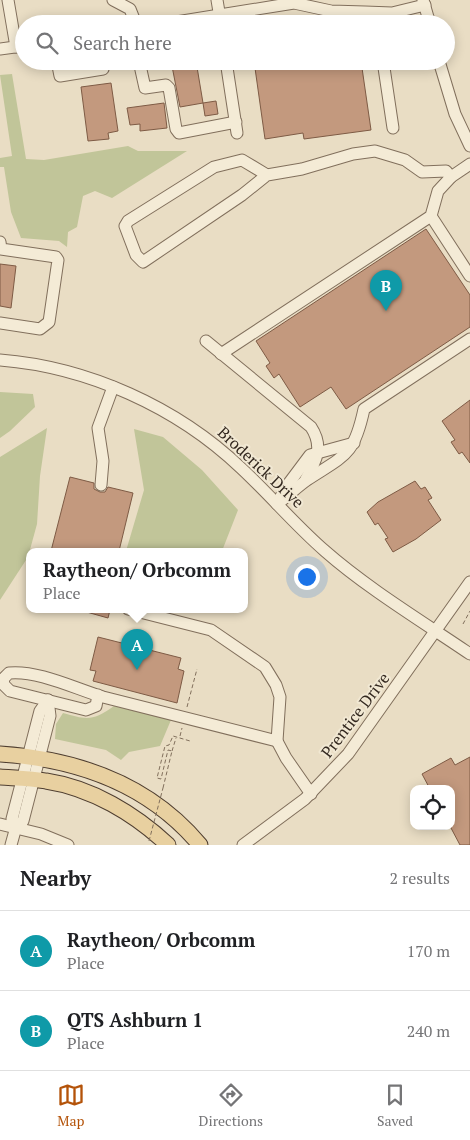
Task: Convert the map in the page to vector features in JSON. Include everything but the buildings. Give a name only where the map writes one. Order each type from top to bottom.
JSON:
[{"type":"main road","points":[[0,754],[34,756],[85,767],[128,787],[179,823],[200,845]]},
{"type":"main road","points":[[0,777],[28,779],[66,786],[112,804],[140,821],[168,845]]},
{"type":"street","points":[[8,0],[15,27]]},
{"type":"street","points":[[113,0],[130,9],[132,15]]},
{"type":"street","points":[[217,0],[219,15]]},
{"type":"street","points":[[242,15],[294,3],[357,15]]},
{"type":"street","points":[[384,15],[424,3]]},
{"type":"street","points":[[0,49],[15,47]]},
{"type":"street","points":[[59,70],[60,76],[97,70]]},
{"type":"street","points":[[141,70],[145,88],[166,85],[169,88],[176,130],[179,133],[237,128],[227,70]]},
{"type":"street","points":[[384,70],[393,128]]},
{"type":"street","points":[[442,70],[455,114],[470,146]]},
{"type":"street","points":[[267,175],[242,160],[214,167],[128,221],[125,226],[136,255],[142,262],[227,206],[267,175],[302,169],[353,154],[374,151],[405,160],[422,172],[446,171],[451,177]]},
{"type":"street","points":[[221,354],[431,216],[438,191],[451,177],[470,164]]},
{"type":"street","points":[[431,216],[470,276]]},
{"type":"street","points":[[0,247],[56,257],[58,260],[49,322],[40,329],[0,322]]},
{"type":"street","points":[[277,504],[305,481],[344,457],[358,436],[364,409],[470,339]]},
{"type":"street","points":[[206,341],[311,427],[318,440],[318,452],[317,459],[305,481]]},
{"type":"street","name":"Broderick Drive","points":[[0,360],[44,365],[113,387],[152,405],[203,435],[241,468],[325,551],[470,654]]},
{"type":"street","points":[[101,485],[103,461],[98,428],[113,387]]},
{"type":"street","points":[[277,504],[304,459],[318,452],[354,443]]},
{"type":"street","name":"Prentice Drive","points":[[243,845],[311,794],[364,733],[470,582]]},
{"type":"street","points":[[144,613],[211,630],[265,667],[276,685],[280,697],[277,741],[286,758],[311,794]]},
{"type":"street","points":[[98,696],[98,702],[91,709],[7,689],[3,678],[9,672],[17,672],[88,690],[98,696],[277,741]]},
{"type":"street","points":[[11,845],[16,827],[12,819],[50,716],[48,700]]},
{"type":"street","points":[[0,824],[16,827],[68,845]]},
{"type":"path","points":[[462,624],[470,611]]},
{"type":"path","points":[[179,737],[197,669]]},
{"type":"path","points":[[172,752],[168,750],[160,779],[157,778],[165,746],[169,745],[173,736],[176,736]]},
{"type":"path","points":[[176,736],[190,741]]},
{"type":"path","points":[[150,841],[176,736]]},
{"type":"green space","points":[[12,74],[26,159],[44,160],[128,146],[138,151],[187,151],[112,198],[95,191],[83,196],[77,227],[68,232],[67,247],[59,241],[21,238],[11,212],[4,167],[0,167],[0,158],[12,156],[0,75]]},
{"type":"green space","points":[[0,392],[33,394],[35,407],[0,438]]},
{"type":"green space","points":[[47,428],[40,476],[37,524],[30,548],[26,548],[26,560],[0,600],[0,457]]},
{"type":"green space","points":[[134,429],[163,437],[202,470],[238,510],[223,548],[127,548],[144,490]]},
{"type":"green space","points":[[114,706],[171,720],[160,746],[129,752],[121,760],[106,750],[55,739],[56,724],[63,713],[90,718]]},
{"type":"place","name":"QTS Ashburn 1","points":[[386,311]]},
{"type":"place","name":"Raytheon/ Orbcomm","points":[[137,670]]}]
